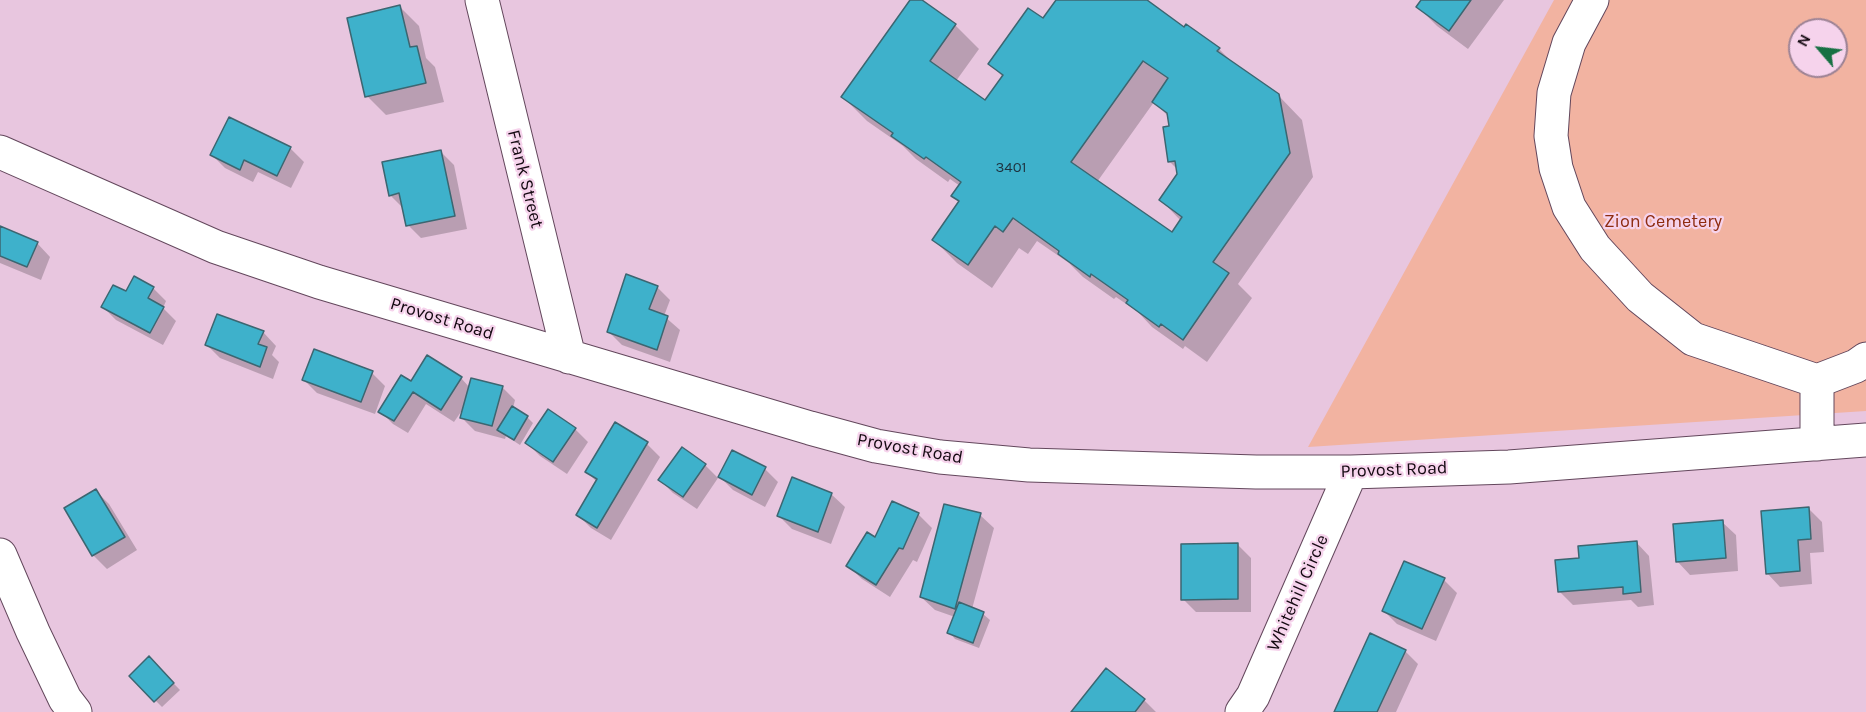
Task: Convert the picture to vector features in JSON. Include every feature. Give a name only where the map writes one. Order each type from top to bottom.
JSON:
[{"type":"street","name":"Frank Street","points":[[482,0],[569,357]]},
{"type":"street","points":[[1592,0],[1569,43],[1554,93],[1551,136],[1556,168],[1569,207],[1595,248],[1640,297],[1693,339],[1817,381],[1863,363]]},
{"type":"street","name":"Provost Road","points":[[0,152],[216,247],[319,282],[876,446],[940,457],[1029,465],[1256,472],[1351,472],[1509,467],[1866,440]]},
{"type":"street","points":[[1817,381],[1817,444]]},
{"type":"street","name":"Whitehill Circle","points":[[1242,712],[1253,696],[1351,472]]},
{"type":"street","points":[[0,555],[33,632],[66,699],[75,712]]},
{"type":"green space","name":"Zion Cemetery","points":[[1554,0],[1866,0],[1866,411],[1308,447]]},
{"type":"building","points":[[910,0],[922,0],[956,24],[930,61],[985,100],[1003,75],[988,64],[1028,8],[1043,18],[1056,0],[1147,0],[1184,27],[1186,24],[1220,48],[1217,51],[1279,94],[1290,153],[1213,262],[1229,273],[1183,340],[1161,324],[1159,327],[1126,303],[1128,300],[1091,274],[1090,277],[1013,218],[1003,232],[995,226],[968,265],[932,240],[959,201],[951,196],[961,182],[891,136],[893,133],[841,97]],"holes":[[[1143,61],[1168,78],[1152,102],[1167,113],[1169,126],[1163,127],[1168,162],[1175,161],[1177,174],[1159,200],[1182,217],[1172,232],[1071,162]]]},
{"type":"building","points":[[1421,0],[1471,0],[1449,31],[1416,7]]},
{"type":"building","points":[[400,5],[410,47],[417,46],[426,83],[365,97],[347,18]]},
{"type":"building","points":[[229,117],[291,147],[277,176],[244,160],[240,170],[210,155]]},
{"type":"building","points":[[441,150],[455,216],[406,226],[399,193],[389,196],[382,162]]},
{"type":"building","points":[[0,226],[38,242],[27,267],[0,256]]},
{"type":"building","points":[[626,274],[658,286],[649,309],[668,316],[657,350],[607,332]]},
{"type":"building","points":[[134,276],[154,287],[148,298],[164,307],[150,333],[101,307],[113,285],[126,291]]},
{"type":"building","points":[[217,314],[264,331],[258,344],[267,347],[260,367],[205,345]]},
{"type":"building","points":[[314,349],[373,371],[361,402],[302,380]]},
{"type":"building","points":[[427,355],[462,377],[441,410],[413,392],[394,421],[378,412],[401,375],[411,381]]},
{"type":"building","points":[[471,378],[503,386],[492,426],[460,418]]},
{"type":"building","points":[[512,406],[528,416],[514,440],[497,430]]},
{"type":"building","points":[[548,409],[576,428],[553,462],[525,443]]},
{"type":"building","points":[[615,422],[648,442],[597,528],[576,515],[597,479],[585,472]]},
{"type":"building","points":[[682,447],[706,464],[683,497],[658,480]]},
{"type":"building","points":[[732,450],[766,467],[752,495],[718,477]]},
{"type":"building","points":[[792,477],[832,493],[818,532],[777,516]]},
{"type":"building","points":[[96,489],[125,537],[92,556],[64,508]]},
{"type":"building","points":[[892,501],[919,513],[903,549],[899,548],[876,585],[846,566],[867,532],[875,537]]},
{"type":"building","points":[[944,504],[981,513],[955,609],[920,597]]},
{"type":"building","points":[[1809,507],[1811,539],[1798,540],[1800,571],[1766,574],[1761,511]]},
{"type":"building","points":[[1723,520],[1726,558],[1676,562],[1673,524]]},
{"type":"building","points":[[1637,541],[1641,592],[1623,594],[1623,587],[1558,592],[1555,560],[1579,558],[1578,546]]},
{"type":"building","points":[[1238,543],[1238,599],[1181,600],[1181,544]]},
{"type":"building","points":[[1404,561],[1445,578],[1422,629],[1382,611]]},
{"type":"building","points":[[959,602],[984,612],[973,643],[947,633]]},
{"type":"building","points":[[1370,633],[1406,650],[1377,712],[1334,712]]},
{"type":"building","points":[[149,656],[174,683],[154,702],[129,676]]},
{"type":"building","points":[[1106,668],[1145,699],[1135,712],[1071,712]]}]
